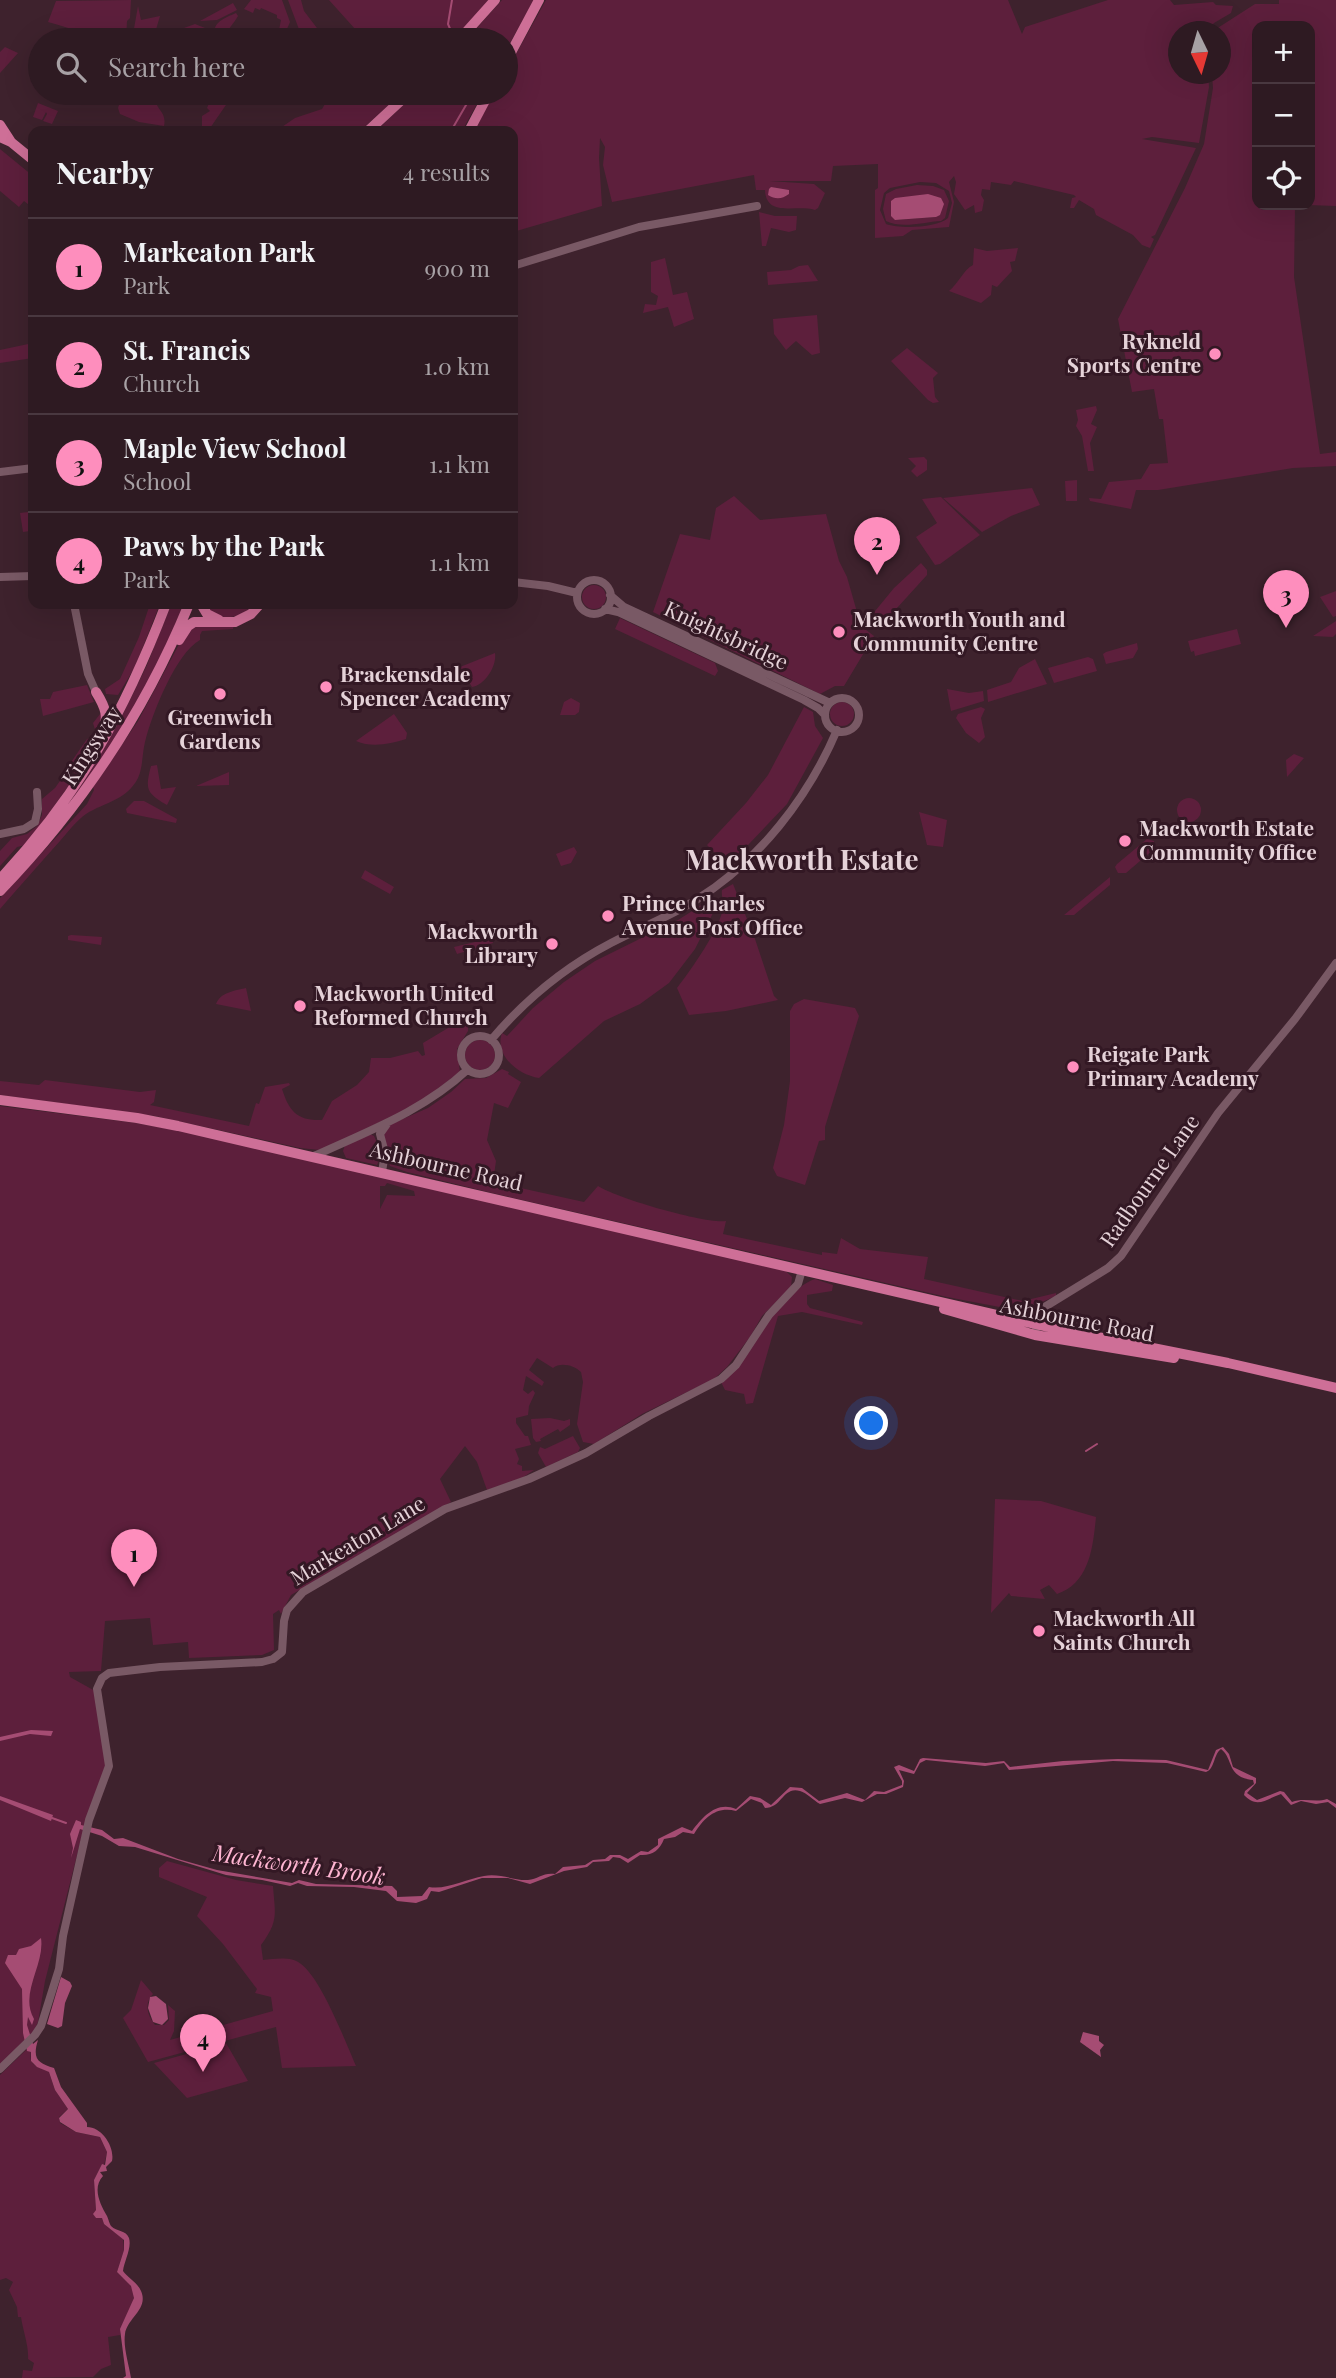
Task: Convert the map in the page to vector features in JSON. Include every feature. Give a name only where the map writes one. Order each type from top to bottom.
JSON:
[{"type":"highway","points":[[470,28],[495,0]]},
{"type":"highway","points":[[518,40],[540,0]]},
{"type":"highway","points":[[373,126],[396,105]]},
{"type":"highway","points":[[472,126],[483,105]]},
{"type":"highway","points":[[0,125],[5,140],[28,156]]},
{"type":"highway","name":"Kingsway","points":[[0,879],[40,834],[69,795],[110,731],[164,609]]},
{"type":"highway","name":"Kingsway","points":[[0,891],[48,839],[95,778],[123,735],[160,668],[188,609]]},
{"type":"highway","points":[[204,609],[207,614],[225,623]]},
{"type":"highway","points":[[160,668],[191,624],[205,620],[225,623],[244,618],[254,609]]},
{"type":"highway","points":[[96,692],[112,699],[120,696],[145,655]]},
{"type":"highway","points":[[69,795],[107,722],[106,709],[96,692]]},
{"type":"highway","name":"Ashbourne Road","points":[[0,1100],[137,1118],[314,1156],[881,1288],[1086,1345],[1268,1373],[1336,1388]]},
{"type":"street","points":[[518,264],[639,227],[757,206]]},
{"type":"street","points":[[0,472],[28,469]]},
{"type":"street","points":[[0,577],[28,576]]},
{"type":"street","points":[[594,580],[604,584],[610,595],[605,609],[596,614],[585,611],[578,604],[577,593],[583,584],[594,580]]},
{"type":"street","points":[[518,583],[577,593]]},
{"type":"street","name":"Knightsbridge","points":[[610,595],[624,607],[830,703]]},
{"type":"street","points":[[75,609],[88,674],[96,692]]},
{"type":"street","name":"Knightsbridge","points":[[605,609],[618,612],[804,700],[825,715]]},
{"type":"street","points":[[844,698],[853,702],[858,710],[858,719],[854,726],[845,731],[836,730],[825,715],[830,703],[844,698]]},
{"type":"street","points":[[491,1040],[525,1005],[561,974],[612,943],[697,900],[741,865],[779,827],[822,762],[836,730]]},
{"type":"street","points":[[0,834],[24,829],[35,822],[38,812],[37,792]]},
{"type":"street","name":"Radbourne Lane","points":[[1036,1329],[1045,1306],[1108,1268],[1121,1256],[1218,1113],[1295,1019],[1336,963]]},
{"type":"street","points":[[479,1036],[491,1040],[498,1051],[495,1068],[480,1075],[467,1070],[461,1060],[464,1044],[479,1036]]},
{"type":"street","points":[[314,1156],[434,1098],[467,1070]]},
{"type":"street","points":[[382,1172],[385,1153],[380,1134],[392,1120]]},
{"type":"street","points":[[341,1144],[341,1163]]},
{"type":"street","name":"Markeaton Lane","points":[[0,2069],[41,2026],[59,1969],[63,1936],[89,1820],[109,1766],[97,1689],[105,1675],[183,1665],[273,1659],[282,1652],[284,1621],[288,1610],[303,1592],[445,1509],[529,1479],[586,1453],[649,1416],[722,1379],[736,1364],[769,1315],[798,1284],[802,1270]]},
{"type":"shaded area","points":[[131,0],[130,18],[127,28],[69,28],[48,22],[56,1]]},
{"type":"shaded area","points":[[251,0],[282,0],[290,22],[287,28],[279,28],[281,20],[277,15],[261,8],[255,8],[253,13],[244,9]]},
{"type":"shaded area","points":[[288,0],[301,0],[304,11],[317,28],[298,28]]},
{"type":"shaded area","points":[[329,0],[489,0],[464,28],[354,28]]},
{"type":"shaded area","points":[[502,0],[534,0],[518,29],[477,28]]},
{"type":"shaded area","points":[[546,0],[1008,0],[1022,34],[1025,27],[1108,0],[1170,0],[1174,5],[1213,2],[1216,5],[1233,6],[1231,13],[1217,21],[1168,21],[1168,84],[1209,84],[1209,87],[1199,143],[1152,137],[1142,139],[1196,148],[1155,235],[1151,237],[1154,239],[1150,248],[1142,245],[1133,235],[1096,215],[1094,209],[1079,200],[1074,208],[1070,208],[1072,198],[1076,197],[1074,195],[1014,181],[1011,185],[991,182],[990,190],[982,189],[982,211],[975,213],[974,205],[965,210],[954,194],[954,176],[949,182],[954,202],[949,227],[912,230],[903,236],[875,238],[878,164],[833,166],[831,181],[769,181],[814,184],[825,193],[815,210],[784,208],[771,204],[765,190],[756,190],[754,175],[612,202],[603,165],[605,147],[600,138],[602,206],[518,231],[518,126],[477,126],[488,105],[518,105],[518,50]],"holes":[[[920,182],[936,183],[949,191],[952,203],[948,218],[936,224],[918,227],[886,224],[880,210],[884,193],[890,188]]]},
{"type":"shaded area","points":[[1279,0],[1336,0],[1336,206],[1315,205],[1315,21],[1252,21],[1252,210],[1295,210],[1294,277],[1320,454],[1336,452],[1336,466],[1293,468],[1158,490],[1136,490],[1131,509],[1090,501],[1089,498],[1101,499],[1109,482],[1141,479],[1150,464],[1168,463],[1163,419],[1159,419],[1154,389],[1132,392],[1118,319],[1185,188],[1204,144],[1213,84],[1231,84],[1231,21],[1229,21],[1255,4],[1279,4]]},
{"type":"shaded area","points":[[233,3],[237,10],[217,20],[200,21]]},
{"type":"shaded area","points":[[138,6],[141,20],[160,16],[156,28],[134,28]]},
{"type":"shaded area","points":[[236,13],[238,16],[230,28],[215,28],[222,20]]},
{"type":"shaded area","points":[[195,24],[205,28],[184,28]]},
{"type":"shaded area","points":[[5,47],[18,53],[0,73],[0,52]]},
{"type":"shaded area","points":[[37,105],[58,111],[52,124],[43,121],[46,112],[42,120],[33,117]]},
{"type":"shaded area","points":[[119,105],[158,105],[164,117],[164,126],[139,122],[120,114]]},
{"type":"shaded area","points":[[208,105],[226,105],[211,126],[202,126],[202,116],[210,111]]},
{"type":"shaded area","points":[[324,105],[389,105],[366,126],[283,126],[295,118],[322,109]]},
{"type":"shaded area","points":[[403,105],[476,105],[465,126],[381,126]]},
{"type":"shaded area","points":[[0,149],[28,172],[28,204],[24,201],[19,207],[0,191]]},
{"type":"shaded area","points":[[917,185],[944,190],[949,201],[945,218],[941,221],[906,225],[886,221],[883,209],[886,194]],"holes":[[[895,198],[936,217],[896,220]]]},
{"type":"shaded area","points":[[771,187],[789,190],[789,194],[779,198],[771,197],[768,195]]},
{"type":"shaded area","points":[[928,194],[941,198],[944,204],[940,215],[895,220],[891,216],[891,201],[895,198]]},
{"type":"shaded area","points":[[759,212],[775,216],[797,216],[796,230],[789,232],[771,228],[766,246],[762,246]]},
{"type":"shaded area","points":[[974,248],[987,251],[1018,248],[1015,261],[1010,262],[1012,271],[997,287],[992,285],[991,295],[981,303],[949,291],[973,265]]},
{"type":"shaded area","points":[[665,258],[673,295],[687,292],[694,319],[674,327],[668,307],[643,313],[645,304],[656,305],[658,296],[651,292],[651,262]]},
{"type":"shaded area","points":[[808,265],[818,281],[768,285],[767,272]]},
{"type":"shaded area","points":[[817,315],[820,353],[812,355],[796,341],[786,350],[774,334],[773,319]]},
{"type":"shaded area","points":[[28,344],[28,359],[0,363],[0,350]]},
{"type":"shaded area","points":[[907,348],[938,373],[933,378],[935,397],[939,402],[928,400],[891,361]]},
{"type":"shaded area","points":[[1096,406],[1091,424],[1097,427],[1090,443],[1094,471],[1088,471],[1082,436],[1076,426],[1076,410]]},
{"type":"shaded area","points":[[924,457],[927,460],[927,470],[917,477],[911,471],[916,466],[908,458]]},
{"type":"shaded area","points":[[1077,480],[1077,501],[1066,501],[1065,481]]},
{"type":"shaded area","points":[[1032,488],[1040,505],[1011,516],[982,532],[943,498]]},
{"type":"shaded area","points":[[734,496],[760,520],[826,514],[861,626],[874,636],[844,686],[835,686],[820,694],[653,612],[680,534],[710,540],[716,508]]},
{"type":"shaded area","points":[[941,497],[980,535],[935,565],[916,537],[937,523],[922,499]]},
{"type":"shaded area","points":[[28,512],[28,531],[23,532],[20,513]]},
{"type":"shaded area","points":[[921,563],[927,570],[927,575],[877,630],[871,616],[894,588]]},
{"type":"shaded area","points":[[589,585],[599,585],[606,592],[606,602],[599,609],[589,609],[582,602],[582,592]]},
{"type":"shaded area","points":[[1336,591],[1336,616],[1333,617],[1320,597]]},
{"type":"shaded area","points":[[148,609],[158,609],[135,667],[118,695],[106,694],[105,689],[120,679]]},
{"type":"shaded area","points":[[169,609],[183,609],[148,686],[96,770],[29,852],[117,726],[147,665]]},
{"type":"shaded area","points":[[208,609],[249,609],[238,615],[217,617]]},
{"type":"shaded area","points":[[620,618],[715,663],[718,671],[715,676],[615,629]]},
{"type":"shaded area","points":[[1336,621],[1336,634],[1333,637],[1313,636]]},
{"type":"shaded area","points":[[192,625],[234,625],[233,629],[202,631],[200,640],[182,657],[153,716],[145,742],[140,774],[133,785],[122,796],[79,820],[0,909],[0,898],[87,804],[93,787],[138,721]]},
{"type":"shaded area","points":[[1237,629],[1241,644],[1195,656],[1194,651],[1191,652],[1188,641]]},
{"type":"shaded area","points":[[1137,643],[1138,649],[1133,658],[1106,664],[1103,654]]},
{"type":"shaded area","points":[[495,653],[489,674],[481,683],[472,687],[460,667]]},
{"type":"shaded area","points":[[1088,657],[1093,659],[1097,671],[1054,683],[1048,668]]},
{"type":"shaded area","points":[[1035,659],[1047,684],[988,702],[987,690],[1011,682],[1019,668]]},
{"type":"shaded area","points":[[87,685],[94,702],[43,716],[40,699],[50,699],[53,692]]},
{"type":"shaded area","points":[[947,689],[969,693],[983,691],[984,701],[951,711]]},
{"type":"shaded area","points":[[571,698],[580,703],[579,712],[575,715],[560,715],[564,702]]},
{"type":"shaded area","points":[[842,702],[851,705],[854,714],[851,723],[842,726],[833,723],[830,714],[833,705]]},
{"type":"shaded area","points":[[804,707],[813,712],[815,726],[823,738],[787,804],[728,866],[707,845],[768,775]]},
{"type":"shaded area","points":[[981,707],[985,709],[981,718],[985,737],[979,743],[966,733],[956,718],[958,714]]},
{"type":"shaded area","points":[[104,709],[98,736],[77,775],[67,768],[87,739],[94,737],[96,733],[93,723]]},
{"type":"shaded area","points":[[394,714],[407,733],[406,739],[375,745],[356,741]]},
{"type":"shaded area","points":[[1294,754],[1304,758],[1287,777],[1286,760]]},
{"type":"shaded area","points":[[157,765],[161,789],[176,787],[167,805],[149,790],[151,766]]},
{"type":"shaded area","points":[[67,771],[75,777],[26,845],[17,847],[0,866],[0,851],[12,838],[27,834],[37,826],[42,815],[42,799],[55,788]]},
{"type":"shaded area","points":[[229,772],[229,785],[196,786]]},
{"type":"shaded area","points":[[1189,798],[1198,801],[1201,810],[1198,819],[1189,822],[1180,819],[1177,810],[1180,801]]},
{"type":"shaded area","points":[[134,801],[144,801],[177,819],[176,823],[127,813],[126,809]]},
{"type":"shaded area","points":[[919,812],[947,820],[943,847],[927,845]]},
{"type":"shaded area","points":[[1147,839],[1154,841],[1154,849],[1126,873],[1118,873],[1115,867],[1117,864]]},
{"type":"shaded area","points":[[574,847],[577,852],[571,863],[561,866],[556,854]]},
{"type":"shaded area","points":[[365,870],[394,887],[390,894],[361,878]]},
{"type":"shaded area","points":[[1110,877],[1110,885],[1074,915],[1064,915]]},
{"type":"shaded area","points":[[733,884],[774,996],[778,1000],[726,1011],[689,1015],[677,988],[705,948],[717,925],[723,906],[722,890]]},
{"type":"shaded area","points":[[708,901],[715,905],[715,909],[695,949],[669,983],[640,1004],[604,1021],[539,1078],[523,1073],[510,1063],[501,1049],[502,1033],[507,1036],[533,1008],[564,982],[595,961],[678,920]]},
{"type":"shaded area","points":[[491,933],[493,943],[457,954],[454,947],[475,942]]},
{"type":"shaded area","points":[[71,935],[102,937],[101,945],[68,940]]},
{"type":"shaded area","points":[[246,988],[251,1011],[216,1004],[225,994]]},
{"type":"shaded area","points":[[804,999],[855,1008],[859,1016],[825,1127],[825,1140],[819,1141],[805,1185],[777,1176],[773,1168],[784,1125],[790,1081],[790,1011],[794,1004]]},
{"type":"shaded area","points":[[463,1019],[464,1025],[468,1025],[468,1031],[457,1049],[460,1072],[418,1104],[320,1150],[155,1116],[0,1095],[0,1081],[39,1085],[45,1080],[140,1092],[156,1090],[154,1102],[150,1105],[249,1126],[256,1103],[259,1104],[265,1087],[289,1083],[290,1085],[282,1089],[291,1109],[306,1119],[322,1120],[332,1101],[357,1085],[369,1072],[371,1058],[390,1058],[418,1051],[422,1056],[425,1055],[423,1043]]},
{"type":"shaded area","points":[[480,1040],[491,1044],[495,1055],[491,1066],[480,1070],[469,1066],[465,1055],[469,1044]]},
{"type":"shaded area","points":[[502,1069],[521,1082],[508,1108],[494,1103],[487,1140],[496,1161],[493,1182],[584,1202],[598,1186],[661,1209],[726,1221],[723,1234],[822,1255],[822,1252],[837,1254],[841,1238],[860,1249],[928,1257],[924,1279],[1023,1301],[1056,1293],[1056,1296],[1021,1311],[947,1297],[492,1193],[390,1166],[382,1139],[389,1125],[428,1108],[465,1079],[486,1078]]},
{"type":"shaded area","points":[[0,1106],[136,1123],[224,1139],[786,1271],[792,1277],[791,1287],[762,1316],[750,1337],[714,1379],[642,1414],[594,1444],[583,1442],[577,1424],[583,1382],[581,1372],[567,1365],[553,1368],[537,1358],[529,1370],[544,1382],[542,1386],[526,1376],[523,1390],[528,1394],[533,1390],[535,1393],[528,1415],[516,1418],[516,1423],[525,1436],[528,1436],[531,1445],[515,1449],[519,1459],[517,1464],[522,1466],[522,1471],[534,1470],[522,1478],[487,1490],[477,1462],[465,1446],[440,1479],[451,1502],[291,1595],[281,1614],[279,1610],[273,1614],[274,1650],[262,1655],[189,1658],[188,1642],[153,1645],[150,1618],[105,1621],[101,1671],[69,1672],[70,1677],[95,1691],[106,1764],[87,1816],[45,1981],[38,2022],[33,2033],[0,2065]],"holes":[[[387,1183],[414,1191],[415,1196],[387,1195],[380,1209],[380,1186]]]},
{"type":"shaded area","points":[[370,1134],[374,1136],[382,1154],[377,1165],[346,1158],[343,1151],[345,1145]]},
{"type":"shaded area","points":[[815,1279],[833,1285],[832,1291],[807,1295],[810,1308],[863,1322],[862,1325],[802,1312],[778,1316],[753,1403],[746,1404],[744,1394],[725,1390],[721,1382],[751,1340],[791,1295]]},
{"type":"shaded area","points":[[550,1418],[564,1421],[570,1419],[570,1425],[536,1442],[531,1419]]},
{"type":"shaded area","points":[[573,1436],[580,1448],[578,1452],[546,1467],[538,1453],[540,1447],[545,1449]]},
{"type":"shaded area","points":[[995,1499],[1041,1501],[1096,1517],[1088,1562],[1077,1581],[1057,1594],[1049,1585],[1040,1590],[1045,1599],[1011,1596],[1009,1593],[991,1613]]},
{"type":"shaded area","points":[[31,1730],[53,1731],[51,1736],[30,1734],[0,1741],[0,1737]]},
{"type":"shaded area","points":[[1223,1747],[1229,1754],[1233,1767],[1256,1778],[1256,1783],[1247,1793],[1257,1800],[1280,1791],[1292,1802],[1301,1800],[1327,1799],[1336,1804],[1336,1808],[1328,1802],[1316,1804],[1301,1801],[1291,1805],[1281,1794],[1262,1802],[1249,1799],[1244,1795],[1254,1784],[1253,1780],[1234,1772],[1221,1749],[1211,1768],[1206,1772],[1167,1763],[1113,1761],[1009,1770],[1004,1763],[985,1766],[926,1760],[920,1763],[914,1774],[899,1770],[904,1781],[903,1787],[886,1794],[877,1794],[862,1802],[845,1798],[820,1804],[803,1792],[794,1790],[771,1807],[765,1808],[762,1803],[751,1799],[736,1811],[722,1810],[711,1815],[694,1834],[683,1832],[664,1839],[655,1852],[640,1855],[628,1863],[613,1857],[609,1861],[593,1862],[587,1867],[564,1871],[530,1884],[508,1878],[482,1878],[439,1892],[431,1891],[427,1899],[416,1903],[397,1901],[386,1891],[307,1886],[298,1883],[290,1886],[226,1875],[135,1847],[119,1846],[102,1836],[80,1829],[71,1858],[73,1848],[70,1834],[76,1820],[81,1822],[81,1825],[102,1830],[114,1839],[123,1838],[178,1859],[217,1870],[292,1883],[299,1880],[316,1884],[392,1886],[397,1891],[397,1897],[422,1896],[429,1887],[450,1886],[484,1876],[496,1875],[528,1880],[555,1874],[563,1867],[585,1865],[593,1860],[605,1859],[610,1855],[620,1855],[628,1859],[641,1851],[648,1852],[658,1845],[658,1839],[682,1827],[692,1831],[705,1816],[716,1809],[736,1809],[750,1796],[760,1798],[771,1805],[790,1787],[802,1788],[819,1801],[847,1793],[865,1800],[874,1791],[884,1792],[902,1785],[894,1767],[899,1765],[914,1771],[923,1758],[986,1763],[1004,1761],[1010,1767],[1063,1761],[1166,1760],[1208,1770],[1216,1750]]},
{"type":"shaded area","points":[[0,1796],[53,1815],[51,1821],[0,1800]]},
{"type":"shaded area","points":[[167,1861],[236,1880],[273,1886],[274,1917],[271,1930],[261,1945],[263,1960],[293,1960],[309,1972],[332,2012],[356,2066],[282,2068],[276,2027],[148,2062],[123,2018],[131,2010],[141,1980],[153,1994],[148,2001],[148,2009],[155,2025],[164,2025],[169,2020],[168,2005],[175,2011],[174,2031],[170,2040],[273,2011],[271,1997],[255,1993],[257,1989],[223,1944],[197,1916],[207,1897],[159,1877],[159,1868]]},
{"type":"shaded area","points":[[41,1938],[29,1999],[34,2019],[32,2025],[28,2017],[27,2025],[33,2044],[38,2040],[38,2059],[54,2068],[61,2087],[87,2123],[87,2127],[98,2130],[111,2150],[112,2161],[106,2167],[107,2171],[100,2172],[103,2176],[98,2186],[98,2196],[111,2226],[129,2238],[123,2271],[139,2288],[143,2297],[140,2308],[125,2334],[125,2350],[131,2378],[123,2378],[126,2376],[120,2329],[134,2298],[131,2286],[117,2272],[124,2250],[124,2240],[104,2224],[102,2218],[96,2218],[93,2214],[96,2210],[94,2180],[102,2164],[105,2165],[107,2152],[100,2137],[76,2132],[60,2122],[59,2118],[68,2109],[55,2090],[49,2072],[31,2061],[31,2052],[27,2051],[23,2033],[22,1989],[5,1963],[8,1955],[16,1955],[19,1949],[31,1946]]},
{"type":"shaded area","points":[[61,1977],[72,1986],[65,2003],[62,2026],[58,2028],[47,2024]]},
{"type":"shaded area","points":[[156,1996],[166,2004],[168,2019],[162,2025],[153,2022],[148,2008],[150,1997]]},
{"type":"shaded area","points":[[1083,2032],[1099,2036],[1099,2041],[1104,2045],[1100,2050],[1101,2057],[1080,2042]]},
{"type":"shaded area","points":[[226,2043],[248,2081],[187,2098],[154,2063]]},
{"type":"shaded area","points":[[26,2050],[31,2052],[33,2063],[49,2072],[55,2090],[68,2109],[59,2117],[60,2123],[76,2132],[100,2137],[107,2152],[104,2165],[102,2164],[94,2180],[94,2213],[96,2218],[102,2218],[104,2224],[123,2239],[124,2250],[117,2272],[130,2285],[134,2297],[120,2335],[108,2337],[111,2365],[101,2369],[93,2377],[22,2378],[23,2370],[32,2371],[34,2363],[28,2359],[21,2317],[18,2317],[17,2307],[9,2290],[13,2282],[6,2278],[0,2280],[0,2075]]},
{"type":"waterway","points":[[450,28],[452,0]]},
{"type":"waterway","points":[[454,126],[466,105]]},
{"type":"waterway","points":[[1086,1451],[1097,1444]]},
{"type":"waterway","name":"Mackworth Brook","points":[[52,1818],[66,1823]]},
{"type":"place","name":"Rykneld Sports Centre","points":[[1215,354]]},
{"type":"place","name":"St. Francis","points":[[877,575]]},
{"type":"place","name":"Maple View School","points":[[1286,628]]},
{"type":"place","name":"Mackworth Youth and Community Centre","points":[[839,632]]},
{"type":"place","name":"Brackensdale Spencer Academy","points":[[326,687]]},
{"type":"place","name":"Greenwich Gardens","points":[[220,694]]},
{"type":"place","name":"Mackworth Estate Community Office","points":[[1125,841]]},
{"type":"place","name":"Prince Charles Avenue Post Office","points":[[608,916]]},
{"type":"place","name":"Mackworth Library","points":[[552,944]]},
{"type":"place","name":"Mackworth United Reformed Church","points":[[300,1006]]},
{"type":"place","name":"Reigate Park Primary Academy","points":[[1073,1067]]},
{"type":"place","name":"Markeaton Park","points":[[134,1587]]},
{"type":"place","name":"Mackworth All Saints Church","points":[[1039,1631]]},
{"type":"place","name":"Paws by the Park","points":[[203,2072]]},
{"type":"district","name":"Mackworth Estate","points":[[802,860]]}]
